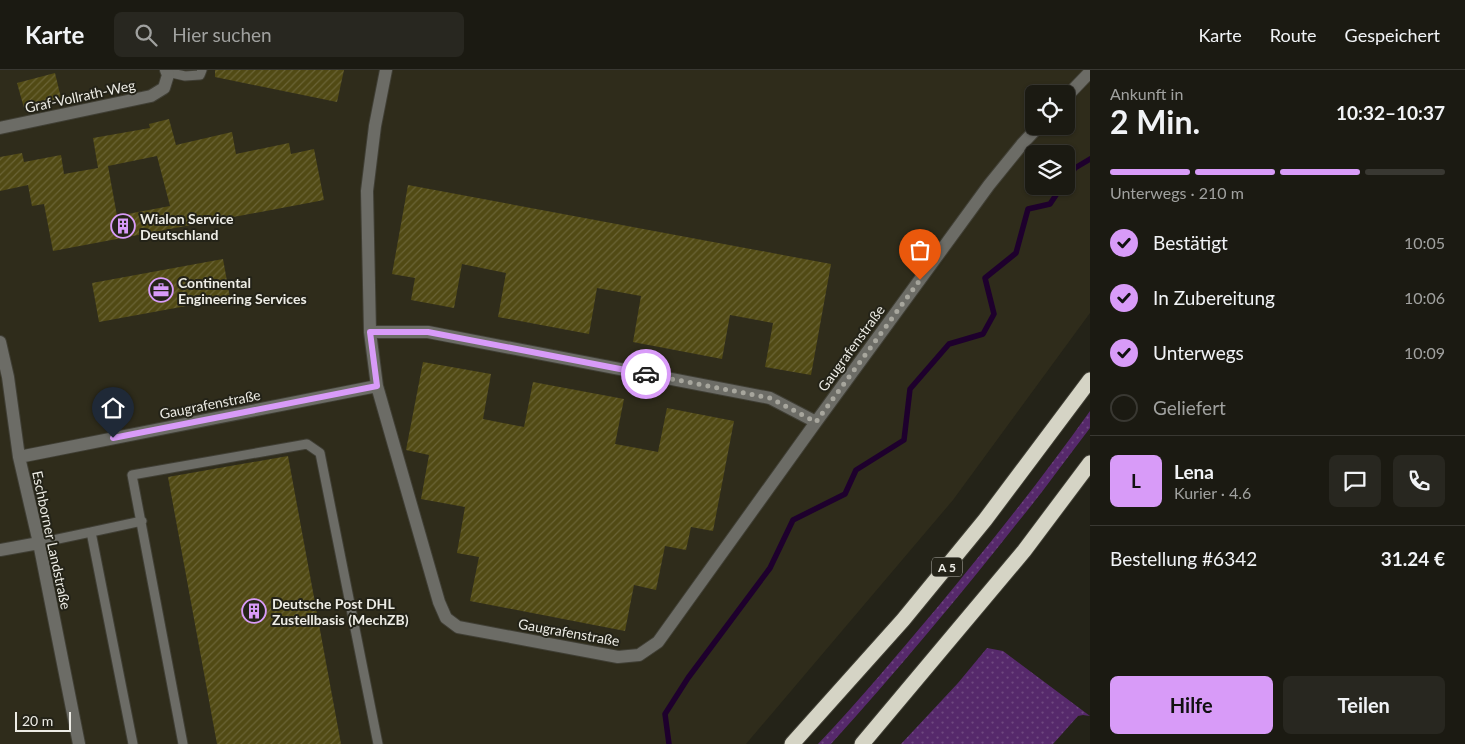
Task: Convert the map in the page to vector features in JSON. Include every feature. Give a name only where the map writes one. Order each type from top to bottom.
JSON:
[{"type":"highway","name":"A 5","points":[[792,744],[903,620],[985,520],[1090,380]]},
{"type":"highway","points":[[862,744],[1024,551],[1090,463]]},
{"type":"street","name":"Gaugrafenstraße","points":[[386,70],[367,191],[370,332],[377,386],[439,602],[446,618],[458,627],[618,657],[639,655],[658,642],[989,185],[1031,135]]},
{"type":"street","name":"Graf-Vollrath-Weg","points":[[0,128],[151,96],[164,88],[168,75],[167,71]]},
{"type":"street","points":[[1075,88],[1090,72]]},
{"type":"street","points":[[370,332],[428,332],[770,398],[816,422]]},
{"type":"street","name":"Eschborner Landstraße","points":[[0,342],[8,377],[19,457],[39,543],[79,744]]},
{"type":"street","name":"Gaugrafenstraße","points":[[19,457],[377,386]]},
{"type":"street","points":[[0,550],[39,543]]},
{"type":"lane","points":[[167,71],[185,76],[200,75],[202,70]]},
{"type":"lane","points":[[184,744],[132,474],[308,444],[320,453],[378,744]]},
{"type":"lane","points":[[39,543],[142,521]]},
{"type":"lane","points":[[91,532],[133,744]]},
{"type":"shaded area","points":[[0,70],[1090,70],[1090,313],[953,500],[746,744],[0,744]]},
{"type":"shaded area","points":[[1090,411],[1090,428],[973,579],[831,744],[818,744],[878,678],[956,585],[1034,487]]},
{"type":"shaded area","points":[[987,648],[1003,651],[1090,716],[1078,716],[1053,744],[901,744],[958,683]]},
{"type":"building","points":[[215,70],[344,70],[337,102],[215,77]]},
{"type":"building","points":[[55,73],[61,98],[24,108],[17,83]]},
{"type":"building","points":[[169,119],[176,145],[232,132],[236,154],[289,143],[291,154],[314,149],[324,200],[53,251],[44,204],[32,206],[28,185],[0,191],[0,157],[22,153],[24,162],[61,155],[64,174],[98,168],[93,138],[150,128],[149,124]],"holes":[[[157,156],[170,206],[117,216],[108,166],[103,167]]]},
{"type":"building","points":[[408,185],[831,264],[811,375],[765,367],[773,323],[730,315],[722,359],[633,342],[641,296],[597,288],[589,334],[498,317],[506,273],[462,264],[454,308],[411,300],[415,278],[392,274]]},
{"type":"building","name":"Continental Engineering Services","points":[[223,259],[230,298],[99,322],[92,283]]},
{"type":"building","points":[[423,362],[491,374],[483,419],[524,427],[533,382],[624,399],[615,444],[658,452],[667,408],[734,421],[713,531],[691,527],[686,550],[665,546],[656,590],[634,585],[625,631],[470,601],[479,557],[457,553],[465,507],[421,499],[429,455],[406,450]]},
{"type":"building","name":"Deutsche Post DHL Zustellbasis (MechZB)","points":[[288,456],[341,744],[217,744],[168,477]]},
{"type":"waterway","points":[[1075,168],[1090,159]]},
{"type":"waterway","points":[[669,744],[665,714],[688,678],[770,568],[793,520],[845,494],[856,470],[904,440],[910,389],[949,344],[983,334],[994,314],[985,278],[1016,253],[1028,209],[1050,204],[1056,195]]},
{"type":"way so far","points":[[646,374],[770,398],[816,422],[920,280]]},
{"type":"place","name":"Wialon Service Deutschland","points":[[123,226]]},
{"type":"place","name":"Continental Engineering Services","points":[[161,290]]},
{"type":"place","name":"Deutsche Post DHL Zustellbasis (MechZB)","points":[[254,611]]},
{"type":"route","points":[[113,438],[377,386],[370,332],[428,332],[646,374]]}]
